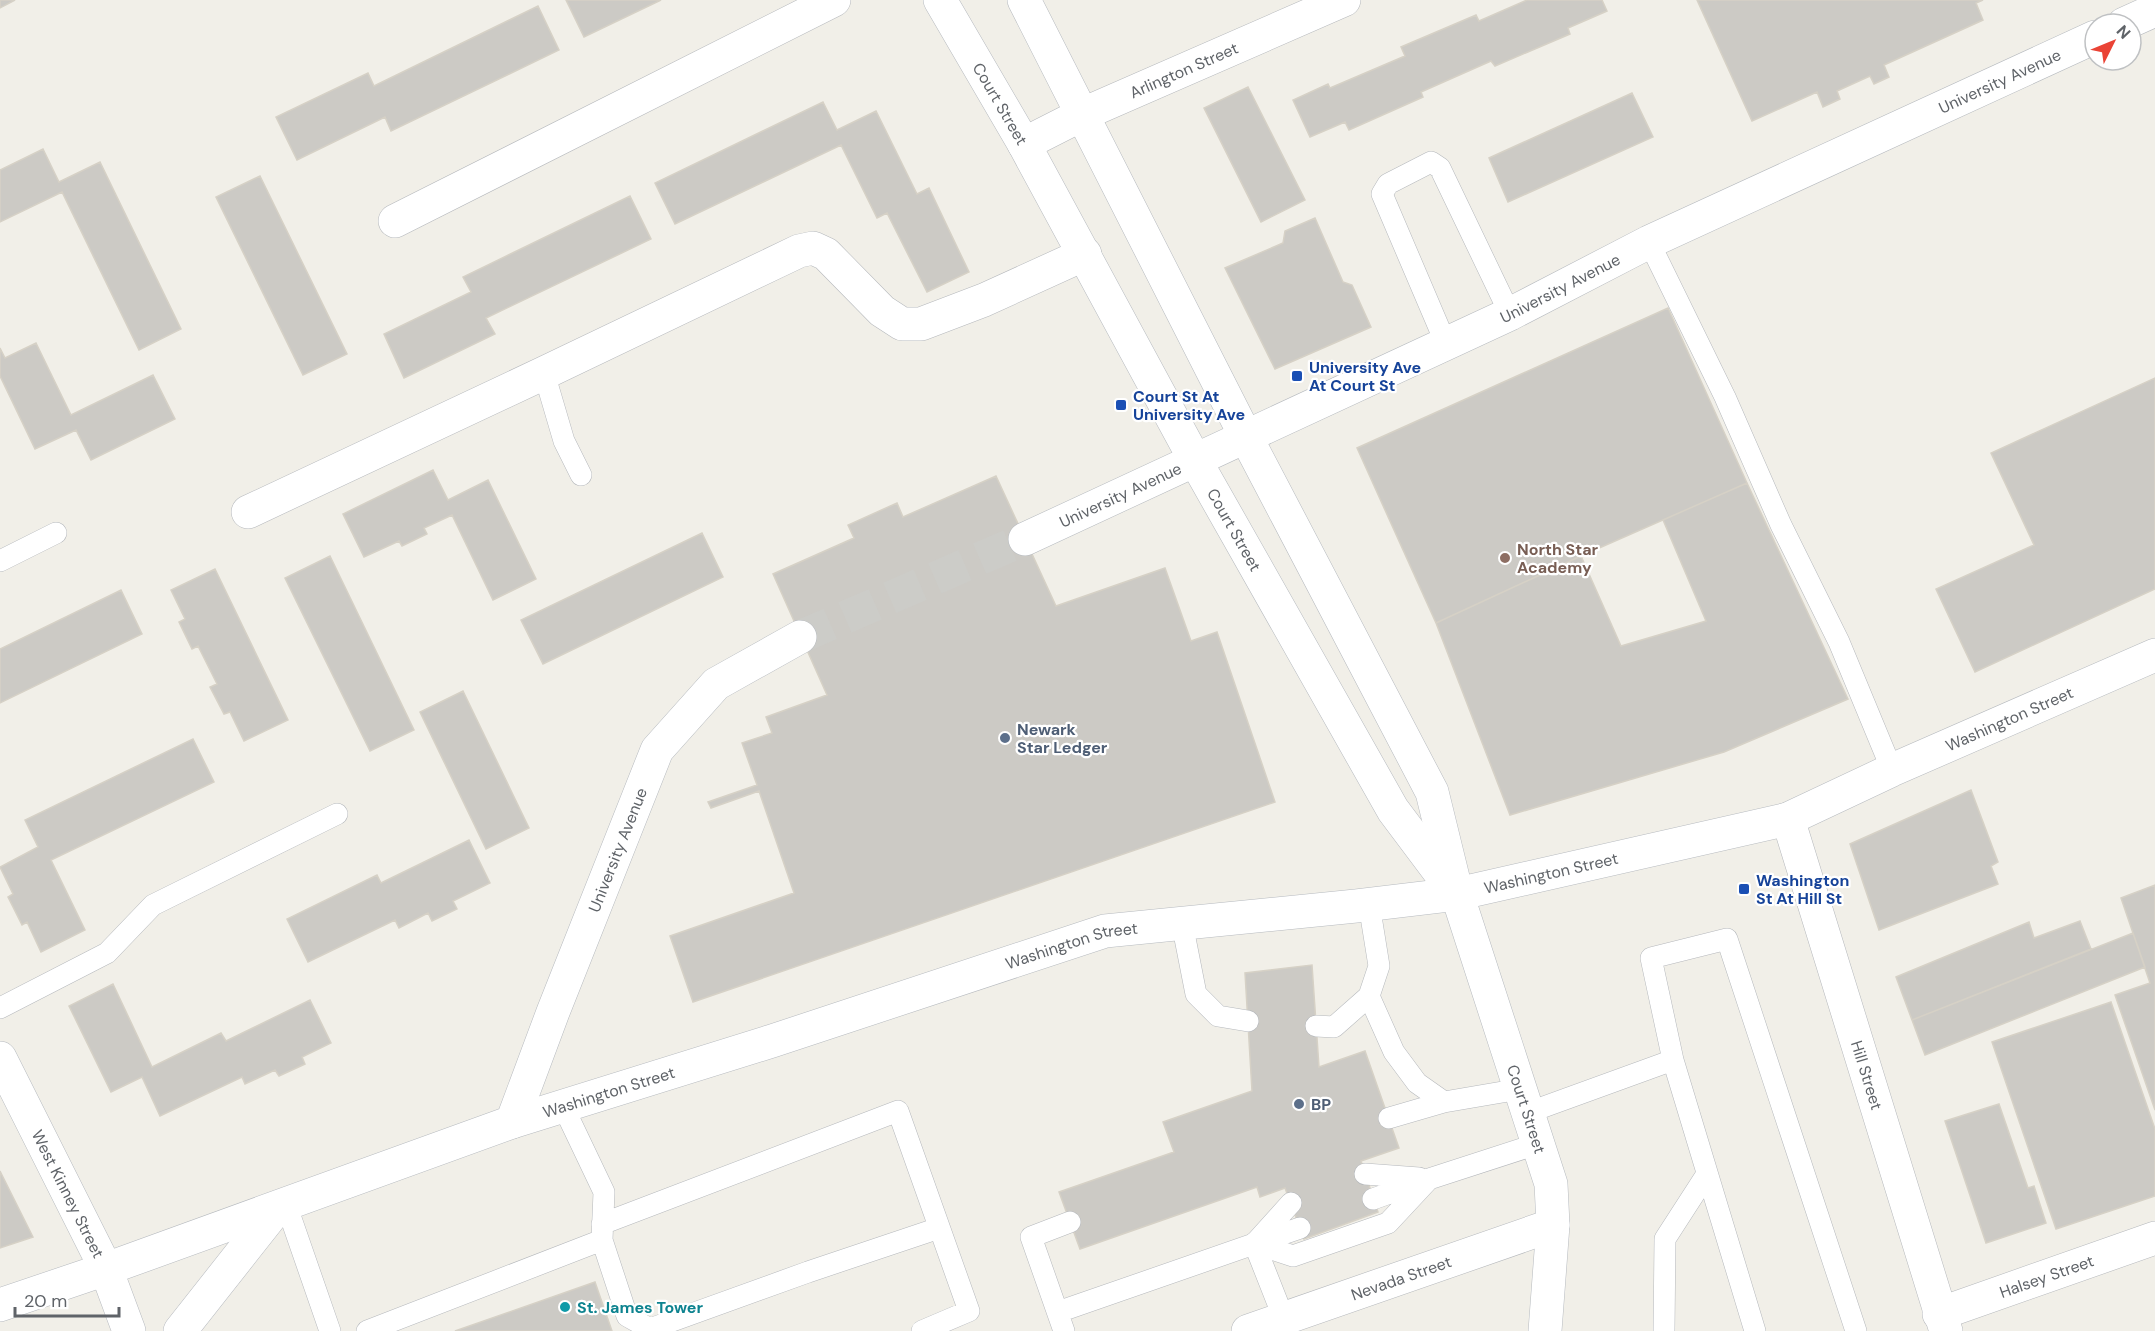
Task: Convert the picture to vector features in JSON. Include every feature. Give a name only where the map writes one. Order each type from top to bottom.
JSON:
[{"type":"street","points":[[395,221],[834,0]]},
{"type":"street","name":"Court Street","points":[[940,0],[1024,144],[1195,460],[1393,810],[1456,894]]},
{"type":"street","name":"Court Street","points":[[1024,0],[1246,438],[1432,792],[1456,894],[1551,1184],[1553,1225],[1545,1331]]},
{"type":"street","name":"Arlington Street","points":[[1024,144],[1083,114],[1344,0]]},
{"type":"street","name":"University Avenue","points":[[1024,539],[1510,314],[1649,242],[2083,43]]},
{"type":"street","points":[[248,512],[799,251],[813,248],[826,254],[882,311],[902,324],[921,324],[984,300],[1085,254]]},
{"type":"street","name":"University Avenue","points":[[513,1122],[553,1012],[657,750],[716,684],[800,637]]},
{"type":"street","name":"Washington Street","points":[[0,1305],[513,1122],[781,1038],[1105,931],[1456,894],[1788,819],[1892,770],[2155,655]]},
{"type":"street","name":"Hill Street","points":[[1788,819],[1942,1323]]},
{"type":"street","name":"West Kinney Street","points":[[0,1058],[106,1269],[129,1331]]},
{"type":"street","points":[[180,1331],[281,1206]]},
{"type":"street","name":"Nevada Street","points":[[1248,1331],[1294,1321],[1553,1225]]},
{"type":"street","name":"Halsey Street","points":[[1942,1323],[2155,1238]]},
{"type":"lane","points":[[1446,344],[1382,194],[1388,184],[1431,162],[1440,168],[1510,314]]},
{"type":"lane","points":[[1649,242],[1725,397],[1781,525],[1839,642],[1892,770]]},
{"type":"lane","points":[[544,373],[564,441],[581,475]]},
{"type":"lane","points":[[0,561],[56,533]]},
{"type":"lane","points":[[0,1008],[107,953],[153,906],[337,814]]},
{"type":"lane","points":[[1316,1026],[1334,1027],[1369,996],[1379,966],[1369,904]]},
{"type":"lane","points":[[1182,923],[1196,994],[1218,1016],[1248,1021]]},
{"type":"lane","points":[[1755,1331],[1673,1060],[1651,958],[1727,939],[1856,1331]]},
{"type":"lane","points":[[1369,996],[1394,1052],[1417,1083],[1444,1102]]},
{"type":"lane","points":[[1389,1118],[1444,1102],[1523,1101],[1673,1060]]},
{"type":"lane","points":[[563,1106],[604,1192],[602,1232],[627,1316],[650,1329],[939,1228]]},
{"type":"lane","points":[[367,1331],[898,1111],[969,1311],[922,1331]]},
{"type":"lane","points":[[1373,1199],[1537,1143]]},
{"type":"lane","points":[[1365,1174],[1429,1179]]},
{"type":"lane","points":[[1664,1331],[1665,1239],[1707,1174]]},
{"type":"lane","points":[[1254,1244],[1293,1256],[1388,1223],[1429,1179]]},
{"type":"lane","points":[[1254,1244],[1291,1203]]},
{"type":"lane","points":[[281,1206],[330,1331]]},
{"type":"lane","points":[[1070,1222],[1031,1238],[1061,1322],[1254,1244],[1300,1228]]},
{"type":"lane","points":[[1254,1244],[1294,1321]]},
{"type":"building","points":[[0,0],[15,0],[0,8]]},
{"type":"building","points":[[566,0],[661,0],[584,37]]},
{"type":"building","points":[[1527,0],[1602,0],[1607,11],[1568,28],[1570,34],[1495,66],[1491,61],[1421,92],[1423,97],[1349,130],[1345,122],[1310,137],[1293,100],[1328,84],[1330,88],[1405,56],[1401,47],[1476,15],[1479,21]]},
{"type":"building","points":[[1697,0],[1983,0],[1976,3],[1983,20],[1884,65],[1889,77],[1874,84],[1870,76],[1837,91],[1840,99],[1823,107],[1817,92],[1752,121]]},
{"type":"building","points":[[538,6],[559,50],[391,131],[385,117],[297,160],[276,117],[368,73],[374,86]]},
{"type":"building","points":[[1248,87],[1305,200],[1261,222],[1204,108]]},
{"type":"building","points":[[1632,93],[1653,137],[1508,202],[1489,158]]},
{"type":"building","points":[[823,102],[837,130],[876,111],[917,194],[929,188],[969,272],[927,292],[887,213],[877,218],[841,145],[675,224],[655,183]]},
{"type":"building","points":[[43,149],[59,182],[100,162],[181,329],[139,350],[62,192],[0,222],[0,170]]},
{"type":"building","points":[[260,176],[347,354],[303,375],[216,197]]},
{"type":"building","points":[[630,196],[651,239],[486,318],[495,334],[404,378],[384,334],[471,292],[463,277]]},
{"type":"building","points":[[1315,218],[1343,282],[1352,285],[1371,327],[1275,369],[1225,268],[1283,243],[1285,231]]},
{"type":"building","points":[[1668,308],[1747,483],[1436,623],[1357,448]]},
{"type":"building","points":[[36,343],[71,415],[153,375],[175,419],[91,460],[76,430],[35,449],[0,376],[0,348],[5,358]]},
{"type":"building","points":[[2155,378],[2155,589],[1975,672],[1936,589],[2034,545],[1991,453]]},
{"type":"building","points":[[433,470],[448,500],[488,480],[536,579],[493,600],[452,515],[424,528],[427,534],[402,546],[399,541],[364,557],[343,514]]},
{"type":"building","name":"Newark Star Ledger","points":[[996,476],[1056,606],[1165,568],[1191,641],[1217,632],[1275,802],[693,1002],[670,936],[794,893],[759,791],[711,808],[708,802],[757,785],[742,743],[772,733],[766,717],[827,695],[773,574],[854,538],[848,525],[897,503],[903,517]]},
{"type":"building","name":"North Star Academy","points":[[1747,483],[1848,699],[1724,752],[1510,815],[1436,623],[1581,556],[1621,646],[1706,621],[1663,520]]},
{"type":"building","points":[[702,533],[723,577],[543,664],[521,620]]},
{"type":"building","points":[[330,556],[414,730],[370,751],[285,578]]},
{"type":"building","points":[[215,569],[288,720],[244,741],[230,712],[224,714],[210,687],[217,684],[198,646],[192,649],[179,622],[185,619],[171,590]]},
{"type":"building","points":[[121,590],[142,634],[0,703],[0,649]]},
{"type":"building","points":[[463,691],[529,828],[486,849],[420,712]]},
{"type":"building","points":[[193,739],[214,782],[51,860],[85,930],[41,952],[27,922],[22,925],[8,897],[13,894],[0,867],[38,847],[25,820]]},
{"type":"building","points":[[1971,790],[1998,862],[1991,866],[1998,884],[1879,930],[1850,844]]},
{"type":"building","points":[[469,840],[490,883],[453,901],[457,909],[432,921],[428,913],[399,928],[395,920],[308,962],[287,919],[377,875],[381,883]]},
{"type":"building","points":[[2155,885],[2155,1110],[2115,995],[2150,983],[2121,898]]},
{"type":"building","points":[[2080,921],[2091,949],[1912,1020],[1896,977],[2029,922],[2034,938]]},
{"type":"building","points":[[2133,933],[2145,967],[1925,1055],[1912,1020]]},
{"type":"building","name":"BP","points":[[1312,965],[1319,1067],[1365,1051],[1399,1148],[1361,1161],[1378,1212],[1304,1239],[1285,1188],[1260,1197],[1257,1187],[1080,1249],[1059,1192],[1174,1152],[1163,1122],[1252,1091],[1245,973]]},
{"type":"building","points":[[113,984],[152,1067],[221,1033],[226,1041],[310,1000],[331,1043],[302,1057],[305,1064],[279,1076],[275,1070],[245,1084],[242,1077],[160,1116],[142,1077],[111,1092],[69,1006]]},
{"type":"building","points":[[2111,1002],[2155,1129],[2155,1196],[2056,1229],[1992,1042]]},
{"type":"building","points":[[1999,1104],[2028,1188],[2034,1186],[2046,1223],[1986,1243],[1945,1121]]},
{"type":"building","points":[[0,1171],[33,1237],[0,1248]]},
{"type":"building","name":"St. James Tower","points":[[595,1282],[612,1331],[455,1331]]},
{"type":"tunnel","points":[[800,637],[1025,539]]},
{"type":"place","name":"University Ave At Court St","points":[[1297,376]]},
{"type":"place","name":"Court St At University Ave","points":[[1121,405]]},
{"type":"place","name":"North Star Academy","points":[[1505,558]]},
{"type":"place","name":"Newark Star Ledger","points":[[1005,738]]},
{"type":"place","name":"Washington St At Hill St","points":[[1744,889]]},
{"type":"place","name":"BP","points":[[1299,1104]]},
{"type":"place","name":"St. James Tower","points":[[565,1307]]}]
